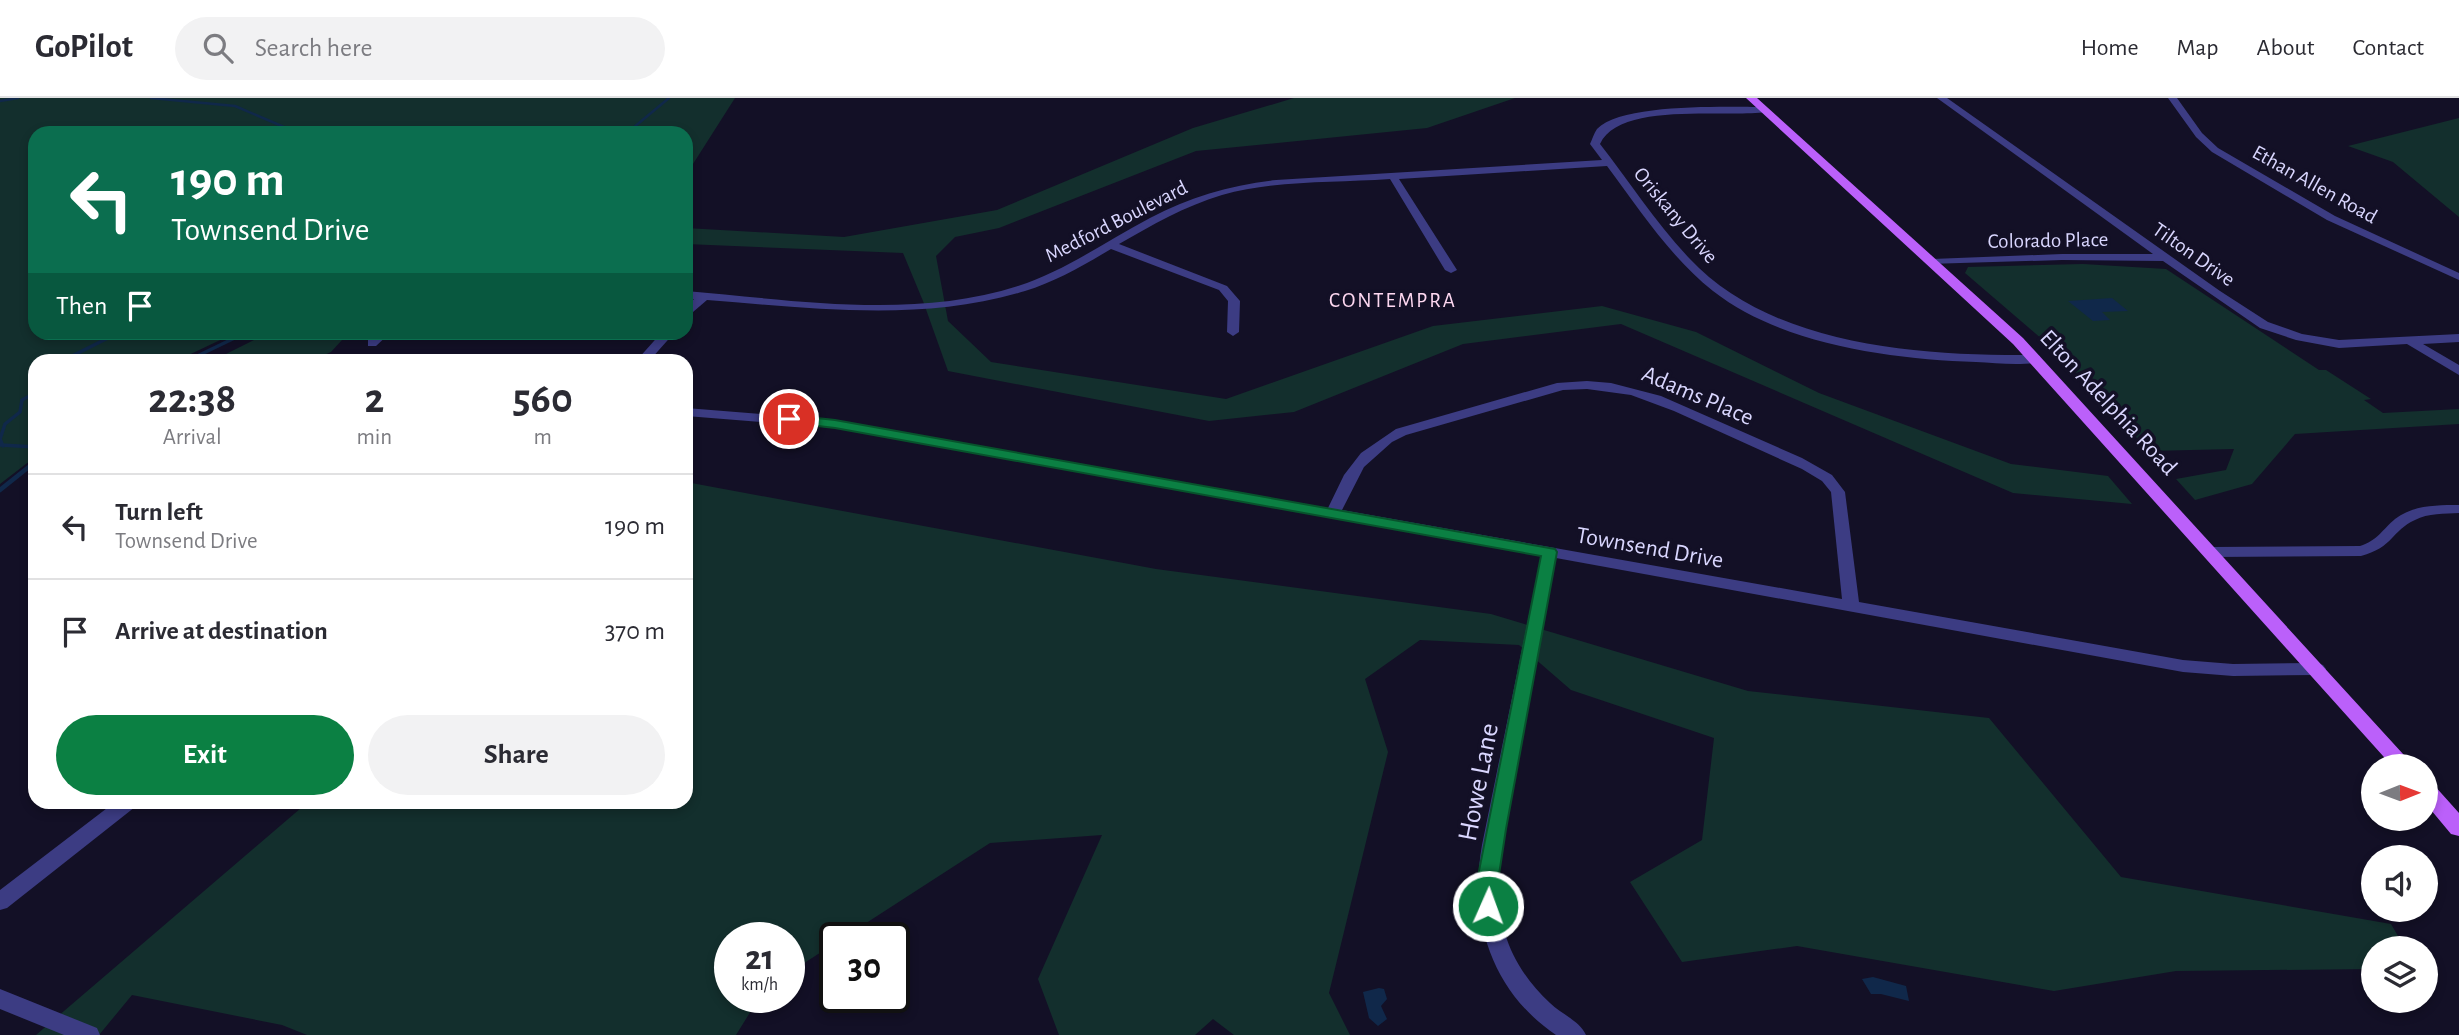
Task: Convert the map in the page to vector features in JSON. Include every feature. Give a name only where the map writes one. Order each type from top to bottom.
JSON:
[{"type":"main road","name":"Elton Adelphia Road","points":[[1751,98],[2035,359],[2393,754]]},
{"type":"main road","points":[[2438,804],[2459,828]]},
{"type":"street","name":"Tilton Drive","points":[[1941,98],[2250,318],[2278,330],[2339,344],[2459,338]]},
{"type":"street","name":"Ethan Allen Road","points":[[2172,98],[2199,135],[2215,150],[2331,218],[2459,277]]},
{"type":"street","name":"Oriskany Drive","points":[[1763,110],[1655,114],[1616,121],[1599,131],[1595,139],[1597,148],[1608,163],[1696,273],[1754,310],[1829,338],[1895,352],[1962,359],[2035,359]]},
{"type":"street","name":"Medford Boulevard","points":[[693,295],[888,308],[932,307],[989,298],[1022,289],[1187,205],[1229,191],[1276,183],[1608,163]]},
{"type":"street","points":[[1392,175],[1451,270]]},
{"type":"street","points":[[1111,246],[1223,288],[1234,301],[1233,332]]},
{"type":"street","name":"Colorado Place","points":[[1931,262],[2063,257],[2165,258]]},
{"type":"street","points":[[693,307],[704,296]]},
{"type":"street","points":[[372,343],[375,340]]},
{"type":"street","points":[[649,354],[662,340]]},
{"type":"street","points":[[2410,341],[2459,371]]},
{"type":"street","name":"Adams Place","points":[[1334,514],[1358,462],[1390,437],[1562,386],[1583,384],[1618,387],[1659,399],[1827,478],[1838,492],[1851,606]]},
{"type":"street","name":"Townsend Drive","points":[[693,413],[835,424],[2183,666],[2233,670],[2317,669]]},
{"type":"street","points":[[2211,552],[2361,551],[2383,543],[2406,518],[2427,511],[2459,509]]},
{"type":"street","name":"Howe Lane","points":[[1549,552],[1494,842],[1488,881],[1488,906],[1493,935],[1522,988],[1546,1014],[1575,1035]]},
{"type":"street","points":[[0,902],[119,809]]},
{"type":"street","points":[[0,999],[89,1035]]},
{"type":"green space","points":[[0,98],[735,98],[693,164],[693,126],[28,126],[28,340],[220,340],[191,354],[28,354],[28,462],[0,484]]},
{"type":"green space","points":[[1294,98],[1515,98],[1427,128],[1196,151],[999,228],[955,237],[936,256],[948,321],[991,362],[1226,399],[1433,326],[1602,306],[1696,332],[1819,393],[2011,464],[2108,476],[2132,504],[2013,493],[1621,324],[1463,344],[1294,412],[1209,421],[948,371],[903,253],[693,244],[693,228],[844,237],[997,210],[1193,128]]},
{"type":"green space","points":[[2459,118],[2459,217],[2393,162],[2348,146]]},
{"type":"green space","points":[[2083,264],[2166,269],[2319,370],[2326,370],[2371,399],[2364,400],[2383,413],[2459,409],[2459,424],[2295,434],[2252,484],[2195,500],[2176,479],[2226,470],[2234,449],[2149,451],[2050,346],[1965,273],[1968,267]]},
{"type":"green space","points":[[254,340],[342,340],[326,354],[226,354]]},
{"type":"green space","points":[[693,483],[1156,569],[1491,614],[1748,691],[1989,718],[2121,877],[2361,919],[2361,922],[2391,924],[2398,936],[2361,936],[2361,969],[2176,971],[2054,991],[1797,946],[1682,962],[1630,882],[1702,840],[1714,738],[1571,690],[1519,645],[1420,640],[1365,679],[1388,752],[1329,993],[1350,1035],[1234,1035],[1213,1019],[1195,1035],[1059,1035],[1038,979],[1102,835],[990,843],[868,922],[819,922],[819,953],[805,963],[805,922],[714,922],[714,1013],[750,1013],[736,1035],[307,1035],[282,1025],[132,995],[99,1035],[36,1035],[300,809],[693,809]]},
{"type":"water","points":[[2112,298],[2128,311],[2102,312],[2110,320],[2093,321],[2068,301]]},
{"type":"water","points":[[1873,977],[1906,986],[1909,1001],[1871,994],[1862,979]]},
{"type":"water","points":[[1384,989],[1387,999],[1381,1006],[1387,1019],[1378,1026],[1369,1018],[1363,992]]},
{"type":"waterway","points":[[0,101],[18,98]]},
{"type":"waterway","points":[[151,98],[235,106],[282,126]]},
{"type":"waterway","points":[[635,126],[669,98]]},
{"type":"waterway","points":[[76,354],[104,340]]},
{"type":"waterway","points":[[201,354],[230,340]]},
{"type":"waterway","points":[[3,445],[0,439],[5,424],[20,412],[22,400],[28,397]]},
{"type":"waterway","points":[[3,445],[28,447]]},
{"type":"waterway","points":[[0,490],[28,468]]},
{"type":"district","name":"CONTEMPRA","points":[[1393,300]]},
{"type":"route","points":[[789,419],[835,424],[1549,552],[1496,829],[1488,881],[1488,906]]}]
